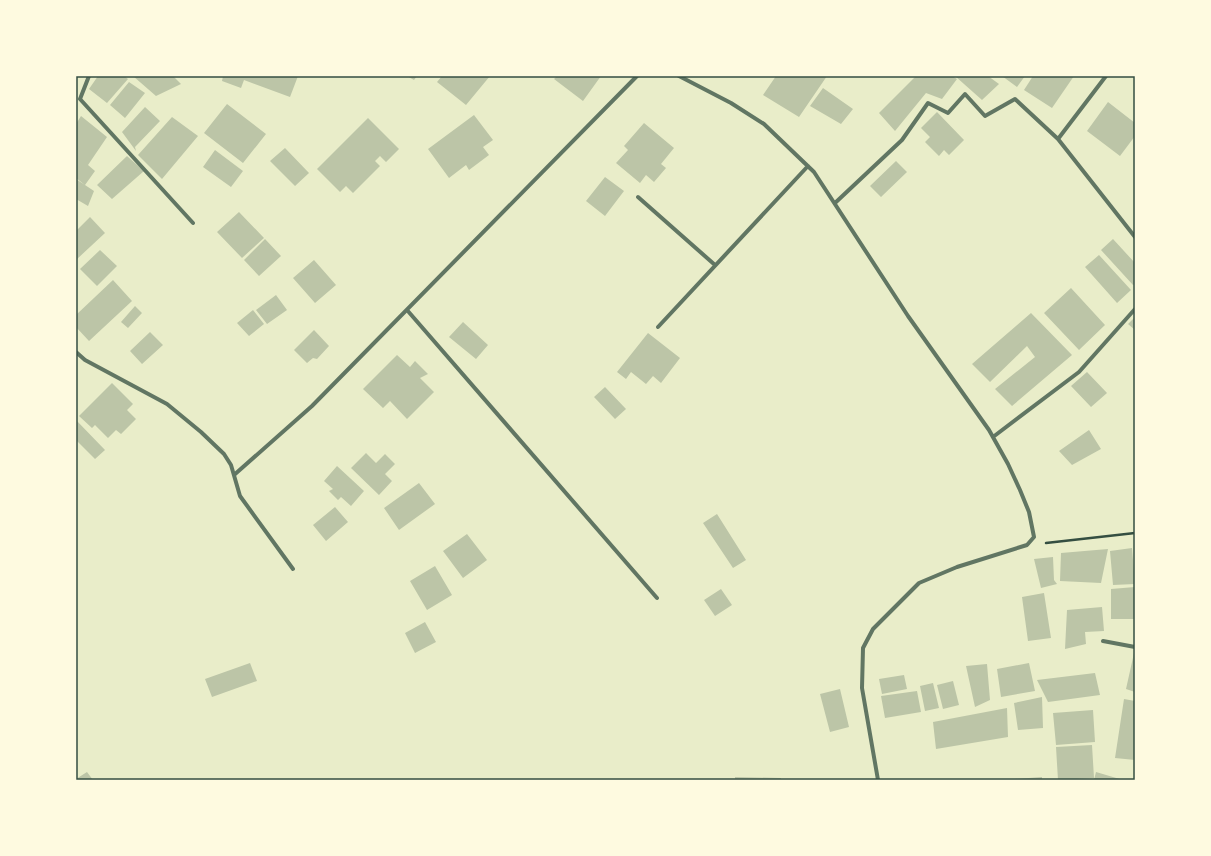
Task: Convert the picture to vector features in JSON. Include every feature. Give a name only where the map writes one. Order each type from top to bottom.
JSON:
[{"type":"street","points":[[89,76],[80,99],[193,224]]},
{"type":"street","points":[[234,475],[312,406],[637,76]]},
{"type":"street","points":[[679,76],[731,103],[764,124],[808,166],[835,203],[908,316],[993,437],[1008,464],[1029,512],[1034,537],[1028,545],[957,567],[919,583],[873,629],[863,648],[862,688],[878,780]]},
{"type":"street","points":[[1058,139],[1106,76]]},
{"type":"street","points":[[835,203],[902,140],[928,103],[948,113],[965,94],[985,116],[1015,99],[1058,139],[1135,237]]},
{"type":"street","points":[[658,327],[808,166]]},
{"type":"street","points":[[638,197],[715,266]]},
{"type":"street","points":[[993,437],[1079,372],[1135,309]]},
{"type":"street","points":[[407,310],[657,598]]},
{"type":"street","points":[[76,352],[85,360],[167,404],[201,432],[224,454],[231,465],[240,496],[293,569]]},
{"type":"street","points":[[1103,641],[1135,647]]},
{"type":"path","points":[[1028,545],[1135,533]]},
{"type":"building","points":[[98,76],[124,76],[128,79],[107,103],[89,89]]},
{"type":"building","points":[[133,76],[173,76],[181,84],[156,96]]},
{"type":"building","points":[[223,76],[298,76],[290,97],[244,80],[241,88],[222,81]]},
{"type":"building","points":[[407,76],[417,76],[414,80]]},
{"type":"building","points":[[442,76],[490,76],[466,105],[437,82]]},
{"type":"building","points":[[557,76],[601,76],[583,101],[554,79]]},
{"type":"building","points":[[776,76],[827,76],[799,117],[763,95]]},
{"type":"building","points":[[916,76],[952,76],[957,79],[942,99],[926,93],[895,131],[879,113]]},
{"type":"building","points":[[955,76],[988,76],[999,84],[982,100]]},
{"type":"building","points":[[1002,76],[1025,76],[1017,87]]},
{"type":"building","points":[[1033,76],[1074,76],[1052,108],[1024,90]]},
{"type":"building","points":[[129,82],[145,93],[125,118],[110,105]]},
{"type":"building","points":[[823,88],[853,109],[841,124],[810,106]]},
{"type":"building","points":[[1108,102],[1135,123],[1135,136],[1120,156],[1087,131]]},
{"type":"building","points":[[227,104],[266,134],[243,163],[204,133]]},
{"type":"building","points":[[145,107],[160,121],[135,147],[136,151],[122,132]]},
{"type":"building","points":[[937,112],[964,140],[949,155],[944,150],[939,156],[925,142],[930,137],[921,128]]},
{"type":"building","points":[[474,115],[493,140],[483,147],[489,155],[469,170],[466,165],[449,178],[428,149]]},
{"type":"building","points":[[81,116],[107,137],[88,165],[95,171],[85,185],[76,178],[76,124]]},
{"type":"building","points":[[172,117],[198,136],[162,179],[138,155]]},
{"type":"building","points":[[368,118],[399,149],[386,162],[380,156],[375,161],[380,166],[353,193],[346,186],[340,192],[317,169]]},
{"type":"building","points":[[644,123],[674,148],[661,164],[666,168],[654,182],[646,175],[640,183],[616,163],[628,150],[624,146]]},
{"type":"building","points":[[285,148],[309,173],[295,186],[270,161]]},
{"type":"building","points":[[215,150],[243,171],[231,187],[203,167]]},
{"type":"building","points":[[127,156],[144,171],[112,199],[97,185]]},
{"type":"building","points":[[896,161],[907,172],[881,197],[870,186]]},
{"type":"building","points":[[605,177],[624,191],[605,216],[586,201]]},
{"type":"building","points":[[76,179],[94,191],[88,206],[76,199]]},
{"type":"building","points":[[239,212],[264,238],[242,258],[217,232]]},
{"type":"building","points":[[90,217],[105,233],[76,260],[76,231]]},
{"type":"building","points":[[265,239],[281,256],[259,276],[244,260]]},
{"type":"building","points":[[1113,239],[1135,263],[1135,284],[1133,285],[1101,250]]},
{"type":"building","points":[[100,250],[117,266],[97,286],[80,269]]},
{"type":"building","points":[[1099,255],[1131,290],[1117,303],[1085,267]]},
{"type":"building","points":[[314,260],[336,285],[315,303],[293,278]]},
{"type":"building","points":[[113,280],[132,301],[89,341],[76,327],[76,315]]},
{"type":"building","points":[[1071,288],[1105,325],[1079,350],[1044,313]]},
{"type":"building","points":[[276,295],[287,310],[267,324],[256,310]]},
{"type":"building","points":[[135,306],[142,313],[128,328],[121,322]]},
{"type":"building","points":[[253,310],[264,324],[249,336],[237,323]]},
{"type":"building","points":[[1031,313],[1072,355],[1012,406],[995,389],[1035,357],[1027,346],[990,382],[972,364]]},
{"type":"building","points":[[1135,317],[1135,330],[1128,324]]},
{"type":"building","points":[[463,322],[488,345],[476,359],[449,337]]},
{"type":"building","points":[[314,330],[329,346],[317,359],[313,358],[307,363],[294,350]]},
{"type":"building","points":[[150,332],[163,345],[142,364],[130,351]]},
{"type":"building","points":[[648,333],[680,358],[661,383],[653,376],[646,384],[631,372],[626,379],[617,372]]},
{"type":"building","points":[[397,355],[410,367],[415,361],[428,374],[420,378],[434,392],[407,419],[390,401],[383,408],[363,389]]},
{"type":"building","points":[[1087,372],[1107,393],[1091,407],[1071,386]]},
{"type":"building","points":[[112,383],[133,404],[127,410],[136,419],[121,434],[116,430],[108,438],[95,425],[92,428],[79,416]]},
{"type":"building","points":[[605,387],[626,409],[615,419],[594,397]]},
{"type":"building","points":[[76,420],[105,450],[95,459],[76,440]]},
{"type":"building","points":[[1089,430],[1101,449],[1072,465],[1059,451]]},
{"type":"building","points":[[366,453],[376,463],[385,454],[395,464],[385,474],[392,481],[379,495],[351,468]]},
{"type":"building","points":[[337,466],[364,491],[351,506],[341,497],[338,500],[329,491],[333,489],[324,481]]},
{"type":"building","points":[[419,483],[435,504],[399,530],[384,508]]},
{"type":"building","points":[[335,507],[348,522],[326,541],[313,525]]},
{"type":"building","points":[[717,514],[746,560],[733,568],[703,523]]},
{"type":"building","points":[[467,534],[487,560],[463,578],[443,551]]},
{"type":"building","points":[[1132,548],[1135,584],[1113,585],[1110,551]]},
{"type":"building","points":[[1108,549],[1101,583],[1060,581],[1061,553]]},
{"type":"building","points":[[1053,557],[1054,580],[1057,584],[1041,588],[1034,559]]},
{"type":"building","points":[[435,566],[452,595],[427,610],[410,581]]},
{"type":"building","points":[[1135,587],[1135,619],[1111,619],[1111,589]]},
{"type":"building","points":[[721,589],[732,605],[715,616],[704,600]]},
{"type":"building","points":[[1044,593],[1051,638],[1028,641],[1022,597]]},
{"type":"building","points":[[1102,607],[1104,631],[1085,632],[1086,644],[1065,649],[1067,610]]},
{"type":"building","points":[[425,622],[436,642],[415,653],[405,633]]},
{"type":"building","points":[[1135,653],[1135,692],[1126,689]]},
{"type":"building","points":[[250,663],[257,681],[212,697],[205,679]]},
{"type":"building","points":[[1029,663],[1035,691],[1001,697],[997,669]]},
{"type":"building","points":[[987,664],[990,700],[975,707],[966,666]]},
{"type":"building","points":[[1095,673],[1100,695],[1048,702],[1037,680]]},
{"type":"building","points":[[904,675],[907,689],[882,694],[879,679]]},
{"type":"building","points":[[953,681],[959,705],[943,709],[937,685]]},
{"type":"building","points":[[933,683],[939,708],[925,711],[920,686]]},
{"type":"building","points":[[840,689],[849,727],[830,732],[820,694]]},
{"type":"building","points":[[917,691],[921,712],[885,718],[881,696]]},
{"type":"building","points":[[1042,697],[1043,728],[1018,730],[1014,703]]},
{"type":"building","points":[[1124,699],[1135,701],[1135,760],[1115,758]]},
{"type":"building","points":[[1007,708],[1008,737],[936,749],[933,722]]},
{"type":"building","points":[[1093,710],[1095,742],[1056,745],[1053,713]]},
{"type":"building","points":[[1092,745],[1094,778],[1058,780],[1056,747]]},
{"type":"building","points":[[87,772],[93,780],[76,780],[76,779]]},
{"type":"building","points":[[1096,772],[1123,780],[1094,780]]},
{"type":"building","points":[[735,777],[781,778],[781,780],[735,780]]},
{"type":"building","points":[[1042,777],[1042,780],[1015,780],[1015,779]]}]
